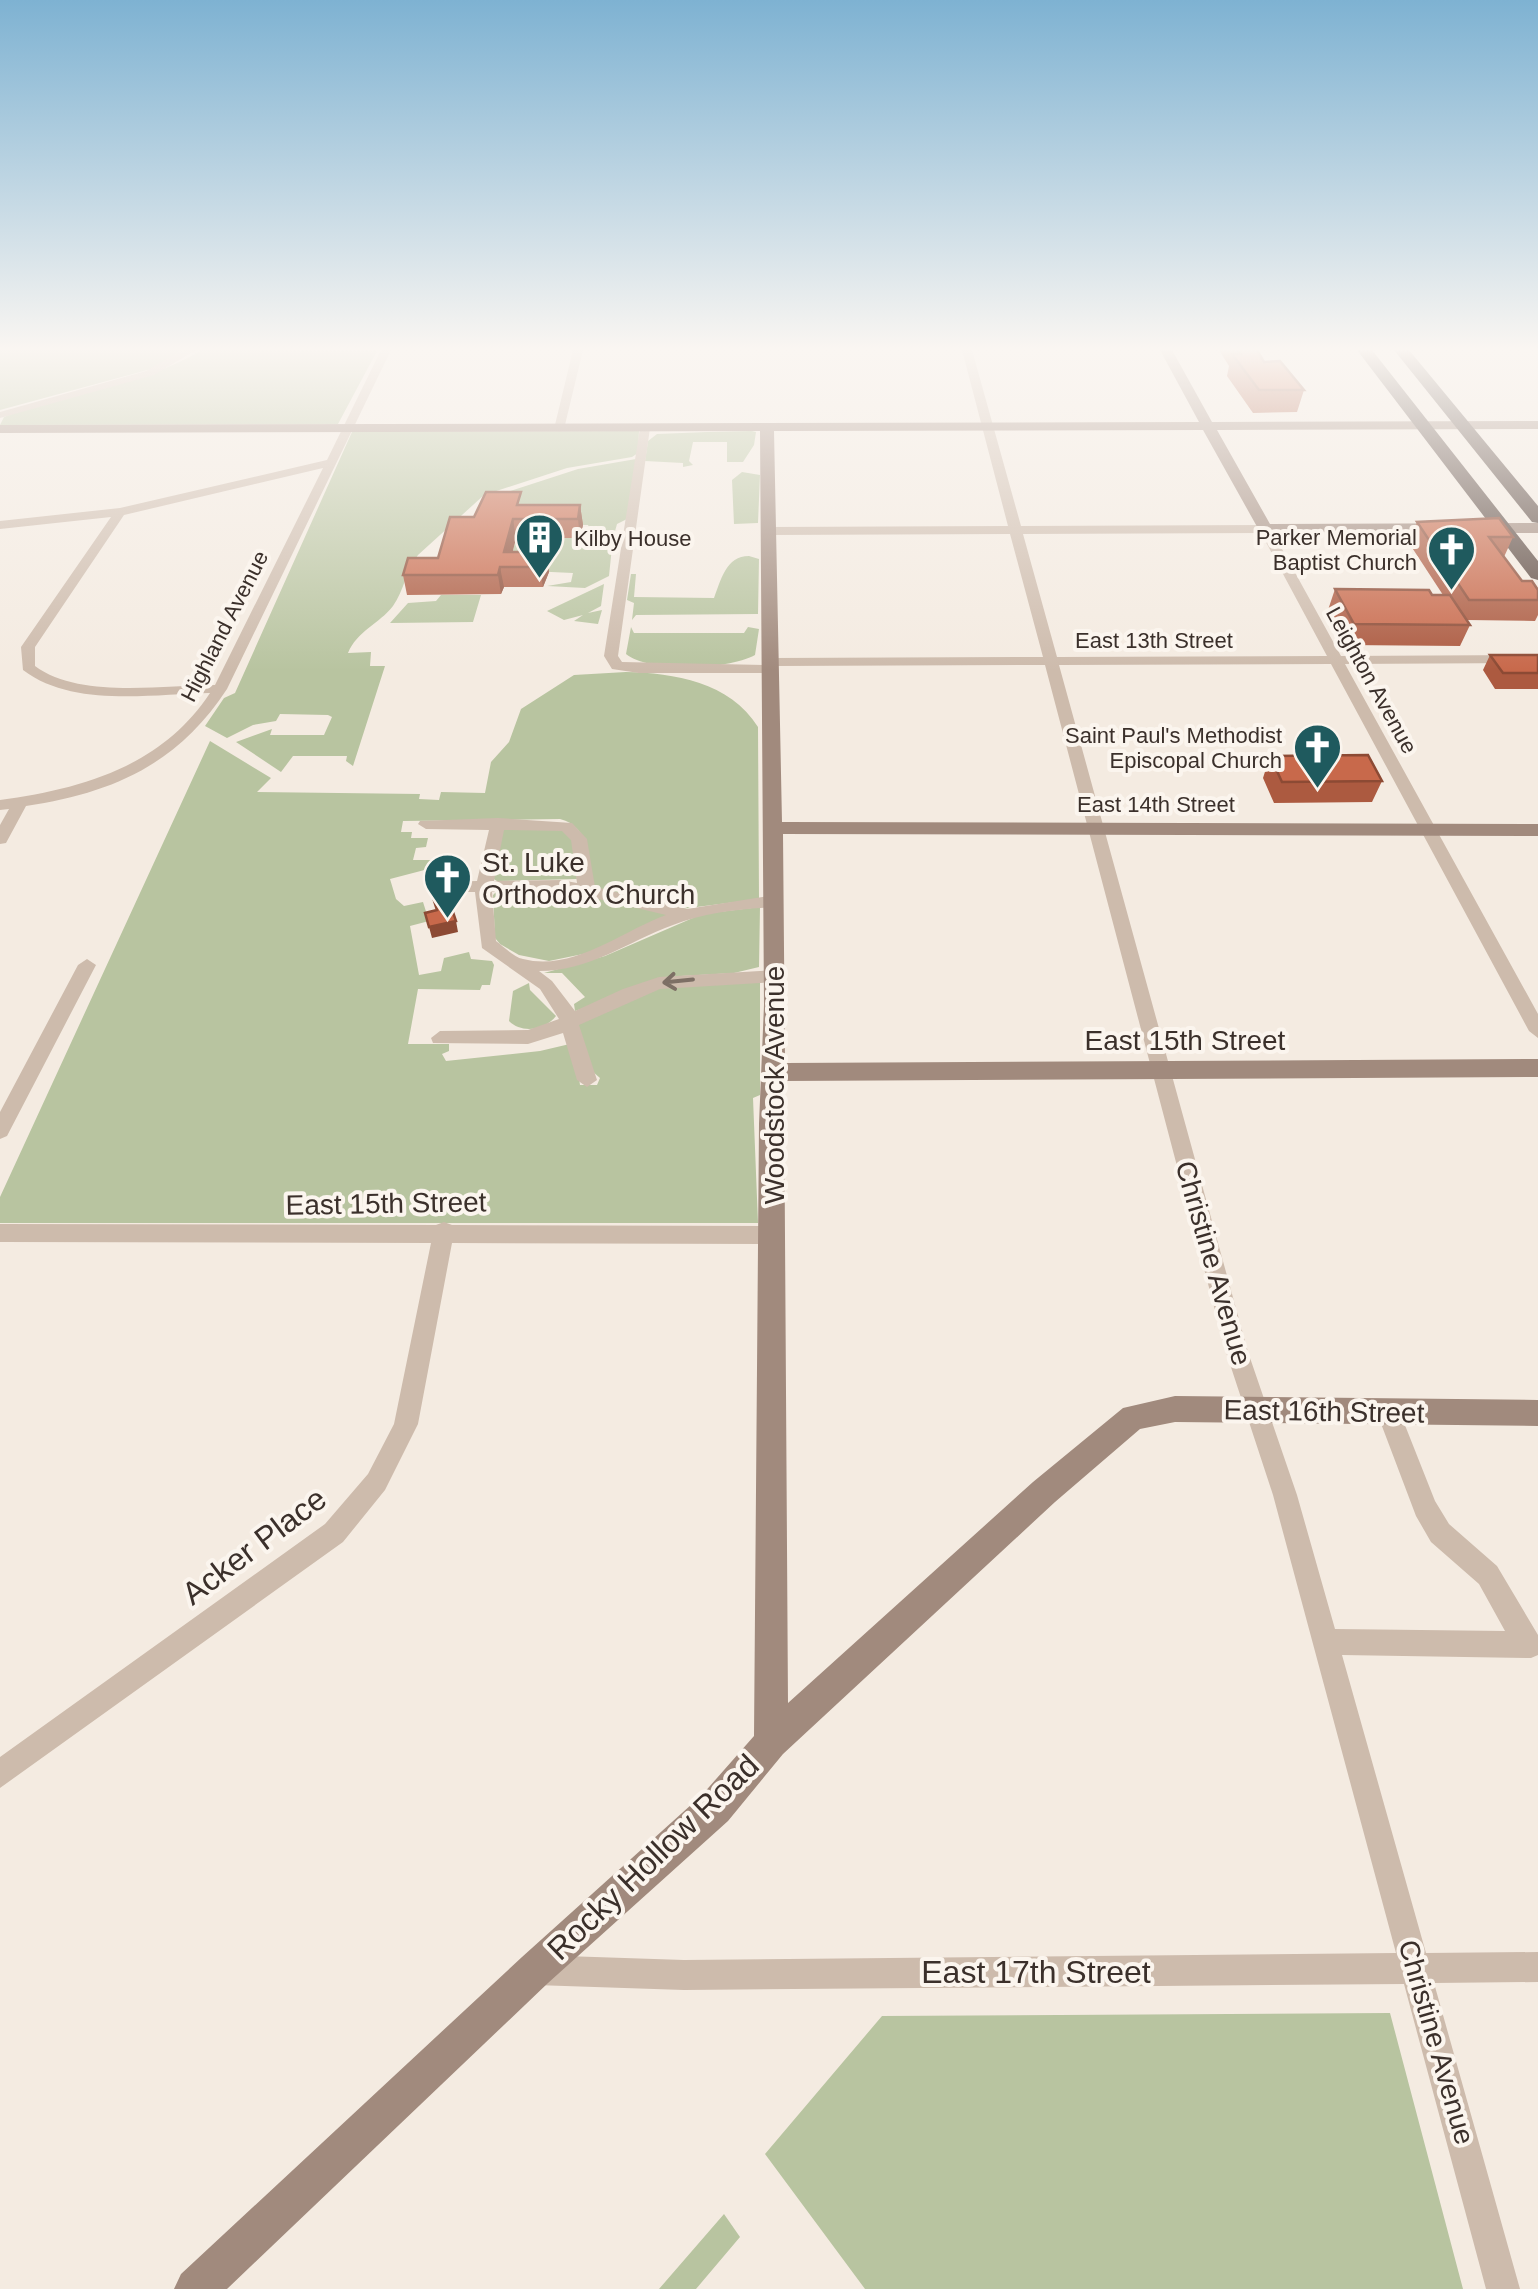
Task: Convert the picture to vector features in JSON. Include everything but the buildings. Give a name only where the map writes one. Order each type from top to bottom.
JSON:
[{"type":"highway","points":[[1446,457],[1538,574]]},
{"type":"highway","points":[[1488,457],[1538,518]]},
{"type":"street","name":"Highland Avenue","points":[[0,805],[65,794],[114,777],[188,736],[207,714],[220,689],[331,457]]},
{"type":"street","name":"East 13th Street","points":[[641,457],[611,656],[618,666],[639,670],[1050,661],[1538,659]]},
{"type":"street","name":"Woodstock Avenue","points":[[768,457],[775,902],[772,1742]]},
{"type":"street","name":"Christine Avenue","points":[[996,457],[1237,1352],[1325,1642],[1503,2289]]},
{"type":"street","name":"Leighton Avenue","points":[[1225,457],[1538,1032]]},
{"type":"street","points":[[0,525],[120,512],[328,463]]},
{"type":"street","points":[[120,512],[28,647],[28,667],[40,678],[71,688],[220,689]]},
{"type":"street","points":[[768,531],[1538,528]]},
{"type":"street","points":[[0,839],[20,803]]},
{"type":"street","points":[[498,823],[483,886],[488,944],[546,985],[570,1021],[587,1080]]},
{"type":"street","points":[[426,824],[566,826],[579,839],[586,892]]},
{"type":"street","name":"East 14th Street","points":[[774,828],[1538,830]]},
{"type":"street","points":[[436,887],[561,885],[688,914]]},
{"type":"street","points":[[522,966],[566,964],[596,955],[688,914],[728,904],[775,902]]},
{"type":"street","points":[[0,1131],[87,965]]},
{"type":"street","points":[[440,1038],[528,1037],[659,983],[775,976]]},
{"type":"street","name":"East 15th Street","points":[[773,1072],[1538,1068]]},
{"type":"street","name":"Acker Place","points":[[0,1774],[334,1532],[372,1494],[398,1448],[406,1424],[444,1231]]},
{"type":"street","name":"East 15th Street","points":[[0,1233],[772,1234]]},
{"type":"street","name":"East 16th Street","points":[[1115,1431],[1133,1417],[1175,1409],[1538,1413]]},
{"type":"street","points":[[1389,1412],[1425,1508],[1440,1533],[1488,1575],[1531,1645]]},
{"type":"street","name":"Rocky Hollow Road","points":[[196,2289],[535,1970],[714,1808],[772,1742],[1115,1431]]},
{"type":"street","points":[[1325,1642],[1531,1645]]},
{"type":"street","name":"East 17th Street","points":[[535,1970],[684,1975],[1538,1967]]},
{"type":"green space","points":[[341,457],[632,457],[567,468],[484,495],[418,555],[393,606],[357,639],[348,653],[371,652],[370,666],[385,666],[353,766],[346,761],[347,756],[293,756],[281,772],[236,742],[272,729],[270,735],[324,735],[332,717],[328,715],[280,714],[276,721],[253,725],[227,738],[205,726],[224,698],[235,693]]},
{"type":"green space","points":[[646,457],[690,457],[693,465],[683,467],[683,463],[645,461]]},
{"type":"green space","points":[[727,457],[746,457],[743,462],[727,462]]},
{"type":"green space","points":[[636,459],[627,519],[617,524],[614,535],[586,535],[592,534],[588,525],[520,524],[489,498],[578,469]]},
{"type":"green space","points":[[742,472],[760,475],[758,523],[734,524],[732,480]]},
{"type":"green space","points":[[613,537],[609,576],[585,588],[547,586],[571,582],[573,573],[508,570],[516,538]]},
{"type":"green space","points":[[749,556],[759,559],[758,614],[636,615],[632,620],[634,603],[627,600],[631,574],[636,574],[634,597],[714,598],[730,565]]},
{"type":"green space","points":[[604,584],[601,606],[588,613],[602,610],[598,624],[574,621],[583,615],[564,620],[547,611]]},
{"type":"green space","points":[[441,595],[481,595],[473,622],[390,623],[408,603],[436,601]]},
{"type":"green space","points":[[631,627],[634,633],[744,633],[748,627],[759,629],[755,655],[726,664],[670,667],[626,654]]},
{"type":"green space","points":[[626,672],[681,678],[717,690],[746,712],[758,727],[759,899],[681,909],[593,887],[583,837],[578,829],[560,819],[403,821],[401,832],[412,832],[411,838],[428,838],[426,847],[416,848],[413,860],[433,860],[436,867],[390,879],[396,899],[404,906],[423,902],[429,921],[410,926],[419,975],[441,971],[444,958],[469,952],[471,959],[492,961],[494,965],[490,985],[482,985],[480,990],[418,989],[408,1044],[449,1044],[449,1051],[442,1054],[446,1061],[540,1051],[574,1043],[580,1085],[597,1085],[600,1078],[592,1071],[577,1024],[661,987],[760,979],[760,1095],[753,1098],[758,1223],[0,1223],[0,1197],[210,741],[271,778],[257,792],[420,794],[419,799],[439,800],[441,792],[485,793],[491,762],[509,742],[521,709],[574,675]]},
{"type":"green space","points":[[554,826],[572,836],[577,879],[492,878],[504,827]]},
{"type":"green space","points":[[550,888],[671,914],[588,953],[549,961],[519,955],[500,944],[495,938],[493,895],[499,889]]},
{"type":"green space","points":[[760,907],[759,967],[734,973],[681,976],[575,1011],[574,1004],[585,997],[562,973],[544,973],[605,956],[702,914]]},
{"type":"green space","points":[[529,983],[530,990],[556,1016],[533,1029],[509,1021],[513,991]]},
{"type":"green space","points":[[1390,2013],[1463,2289],[865,2289],[765,2154],[882,2016]]},
{"type":"green space","points":[[724,2214],[740,2237],[696,2289],[659,2289]]},
{"type":"place","name":"Kilby House","points":[[539,580]]},
{"type":"place","name":"Parker Memorial Baptist Church","points":[[1452,592]]},
{"type":"place","name":"Saint Paul's Methodist Episcopal Church","points":[[1317,790]]},
{"type":"place","name":"St. Luke Orthodox Church","points":[[447,920]]}]
